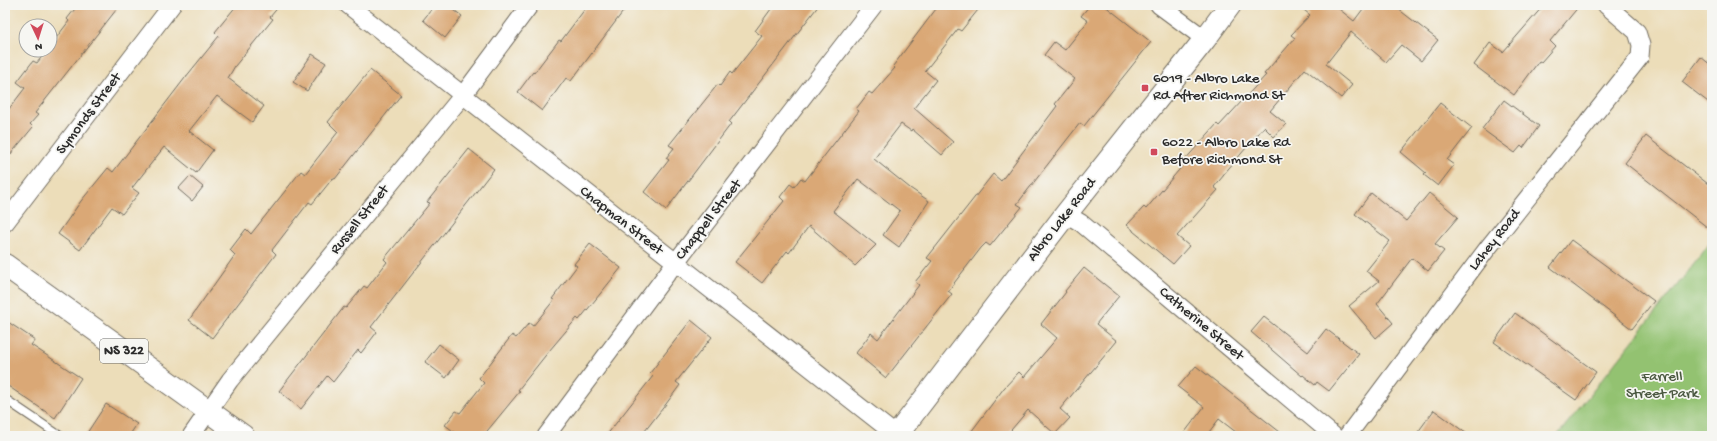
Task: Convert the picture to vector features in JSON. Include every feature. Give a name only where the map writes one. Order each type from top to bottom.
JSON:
[{"type":"main road","name":"Albro Lake Road","points":[[896,436],[1066,214],[1205,39],[1230,5]]},
{"type":"main road","name":"NS 322","points":[[5,265],[243,436]]},
{"type":"street","name":"Symonds Street","points":[[5,223],[172,5]]},
{"type":"street","name":"Chapman Street","points":[[348,5],[896,436]]},
{"type":"street","name":"Russell Street","points":[[191,436],[230,380],[462,95],[530,5]]},
{"type":"street","name":"Chappell Street","points":[[546,436],[675,263],[874,5]]},
{"type":"street","points":[[1159,5],[1205,39]]},
{"type":"street","name":"Lahey Road","points":[[1347,436],[1487,249],[1640,57],[1641,45],[1637,32],[1606,5]]},
{"type":"street","name":"Catherine Street","points":[[1066,214],[1081,223],[1334,436]]},
{"type":"lane","points":[[5,399],[60,436]]},
{"type":"green space","name":"Farrell Street Park","points":[[1712,240],[1712,436],[1557,436],[1698,259]]},
{"type":"building","points":[[78,5],[120,5],[35,113],[38,115],[30,124],[33,127],[5,161],[5,114],[25,88],[17,82],[33,61],[37,63],[41,58],[58,58],[58,35],[69,21],[67,19]]},
{"type":"building","points":[[237,5],[280,5],[270,17],[273,19],[235,66],[228,78],[264,106],[252,122],[217,96],[189,131],[213,150],[196,173],[164,147],[132,188],[139,193],[122,214],[112,207],[80,250],[58,234],[81,201],[108,168],[113,172],[219,36],[215,32]]},
{"type":"building","points":[[435,5],[447,5],[462,16],[445,38],[423,20]]},
{"type":"building","points":[[588,5],[628,5],[571,81],[566,78],[542,111],[518,92],[559,40],[561,41]]},
{"type":"building","points":[[774,5],[819,5],[729,122],[731,124],[666,210],[644,192],[669,160],[666,158],[674,148],[669,145],[718,84],[720,86],[730,72],[732,74],[762,36],[755,31]]},
{"type":"building","points":[[939,5],[982,5],[961,31],[958,29],[925,71],[936,80],[914,108],[953,142],[942,155],[912,129],[911,131],[901,124],[874,159],[929,201],[899,247],[883,235],[900,211],[858,179],[833,211],[876,245],[855,266],[809,226],[789,253],[787,251],[762,283],[735,262],[784,201],[780,197],[790,184],[794,187],[801,178],[805,181],[859,111],[856,109],[869,92],[872,94],[895,68],[893,66]]},
{"type":"building","points":[[1090,5],[1104,5],[1151,42],[1084,126],[1080,123],[1017,204],[1022,207],[990,246],[986,243],[981,248],[948,291],[952,294],[886,378],[856,353],[871,333],[878,339],[919,285],[915,282],[932,261],[927,258],[993,174],[1001,181],[1057,106],[1055,104],[1075,79],[1044,55],[1054,42],[1065,50],[1088,21],[1081,16]]},
{"type":"building","points":[[1298,5],[1334,5],[1354,21],[1366,5],[1393,5],[1438,40],[1421,61],[1401,45],[1386,62],[1351,32],[1326,64],[1352,85],[1341,98],[1305,69],[1270,111],[1286,124],[1274,137],[1264,127],[1223,175],[1214,187],[1218,190],[1177,236],[1189,246],[1173,264],[1127,225],[1144,207],[1146,209],[1184,164],[1182,163],[1217,124],[1219,126],[1266,75],[1264,74],[1295,38],[1291,35],[1310,15]]},
{"type":"building","points":[[1544,5],[1580,5],[1550,41],[1555,46],[1541,62],[1539,61],[1514,95],[1474,65],[1490,43],[1503,52]]},
{"type":"building","points":[[312,54],[326,63],[307,91],[293,82]]},
{"type":"building","points":[[1701,57],[1712,66],[1712,105],[1682,82]]},
{"type":"building","points":[[370,70],[401,95],[335,179],[333,178],[312,204],[309,202],[272,250],[276,254],[212,338],[189,320],[235,255],[230,250],[246,229],[251,234],[301,171],[305,174],[338,132],[328,122]]},
{"type":"building","points":[[1504,100],[1539,126],[1523,148],[1521,146],[1515,153],[1482,129]]},
{"type":"building","points":[[1440,103],[1472,128],[1447,160],[1454,165],[1438,186],[1424,175],[1426,173],[1401,152]]},
{"type":"building","points":[[1646,136],[1712,187],[1712,231],[1625,163]]},
{"type":"building","points":[[469,149],[494,169],[371,327],[377,332],[361,353],[358,350],[333,382],[327,376],[301,409],[279,391],[344,307],[346,308],[364,286],[367,288],[387,262],[384,259],[430,203],[427,202]]},
{"type":"building","points":[[190,176],[203,187],[192,201],[178,189]]},
{"type":"building","points":[[1371,193],[1406,221],[1429,193],[1458,217],[1435,244],[1444,251],[1428,271],[1412,258],[1377,304],[1393,323],[1376,338],[1349,306],[1379,281],[1366,271],[1390,241],[1355,214]]},
{"type":"building","points":[[1571,240],[1654,301],[1632,329],[1550,267]]},
{"type":"building","points":[[590,244],[621,268],[579,320],[577,318],[549,351],[518,390],[520,391],[483,436],[460,436],[445,425],[456,411],[460,413],[484,383],[479,378],[512,335],[516,338],[529,323],[533,326],[554,300],[552,299],[577,266],[574,264]]},
{"type":"building","points":[[1084,268],[1119,296],[1096,324],[1117,341],[1060,409],[1070,418],[1055,434],[1028,410],[1006,436],[968,436],[1004,388],[1019,372],[1024,377],[1057,338],[1041,324]]},
{"type":"building","points":[[1515,313],[1596,372],[1576,400],[1494,342]]},
{"type":"building","points":[[1264,317],[1308,352],[1326,329],[1359,354],[1329,391],[1317,382],[1315,385],[1303,375],[1302,376],[1251,332]]},
{"type":"building","points":[[5,320],[35,340],[31,345],[81,378],[55,418],[5,384]]},
{"type":"building","points":[[691,320],[712,337],[676,382],[680,385],[641,436],[606,436],[653,376],[650,373]]},
{"type":"building","points":[[439,344],[459,360],[446,378],[425,362]]},
{"type":"building","points":[[1196,366],[1285,436],[1241,436],[1219,419],[1206,436],[1182,436],[1204,407],[1178,387]]},
{"type":"building","points":[[106,404],[137,424],[129,436],[85,436]]},
{"type":"building","points":[[1434,410],[1470,436],[1415,436]]},
{"type":"place","name":"6019 - Albro Lake Rd After Richmond St","points":[[1145,88]]},
{"type":"place","name":"6022 - Albro Lake Rd Before Richmond St","points":[[1154,152]]}]
